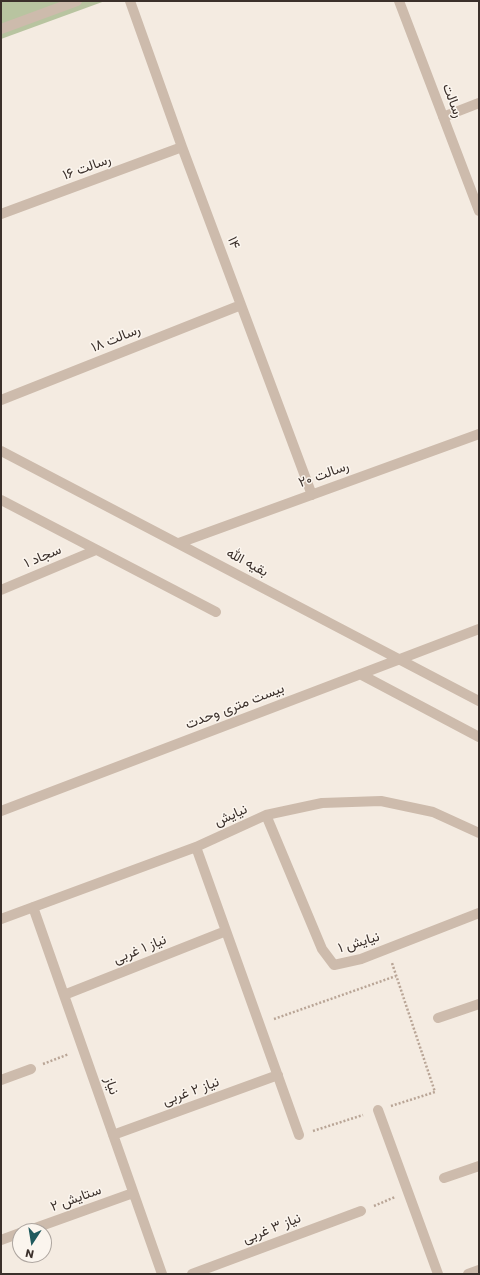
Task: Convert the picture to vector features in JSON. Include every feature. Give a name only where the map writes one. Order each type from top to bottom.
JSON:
[{"type":"street","points":[[1,29],[77,1]]},
{"type":"street","name":"۱۴","points":[[130,1],[182,147],[312,495]]},
{"type":"street","name":"رسالت","points":[[399,1],[479,211]]},
{"type":"street","points":[[443,117],[479,103]]},
{"type":"street","name":"رسالت ۱۶","points":[[1,214],[182,147]]},
{"type":"street","name":"رسالت ۱۸","points":[[1,400],[241,305]]},
{"type":"street","name":"رسالت ۲۰","points":[[179,543],[479,434]]},
{"type":"street","name":"بقیه الله","points":[[1,451],[479,701]]},
{"type":"street","points":[[1,500],[216,612]]},
{"type":"street","name":"سجاد ۱","points":[[1,590],[96,550]]},
{"type":"street","name":"بیست متری وحدت","points":[[1,811],[479,628]]},
{"type":"street","points":[[360,674],[479,737]]},
{"type":"street","name":"نیایش","points":[[1,919],[196,847],[266,815],[322,804],[381,801],[433,812],[479,833]]},
{"type":"street","name":"نیایش ۱","points":[[266,815],[322,950],[334,965],[361,959],[479,913]]},
{"type":"street","points":[[196,847],[299,1135]]},
{"type":"street","name":"نیاز","points":[[33,907],[84,1048],[162,1274]]},
{"type":"street","name":"نیاز ۱ غربی","points":[[64,995],[226,931]]},
{"type":"street","points":[[438,1018],[479,1004]]},
{"type":"street","points":[[1,1080],[32,1069]]},
{"type":"street","name":"نیاز ۲ غربی","points":[[113,1135],[278,1075]]},
{"type":"street","points":[[378,1110],[438,1274]]},
{"type":"street","points":[[444,1178],[479,1166]]},
{"type":"street","name":"ستایش ۲","points":[[49,1223],[133,1193]]},
{"type":"street","name":"نیاز ۳ غربی","points":[[192,1274],[361,1210]]},
{"type":"street","points":[[1,1240],[12,1237]]},
{"type":"street","points":[[468,1274],[479,1270]]},
{"type":"path","points":[[299,1135],[435,1092],[387,949]]},
{"type":"path","points":[[259,1024],[396,976]]},
{"type":"path","points":[[32,1069],[84,1048]]},
{"type":"green space","points":[[1,1],[105,1],[1,39]]}]
